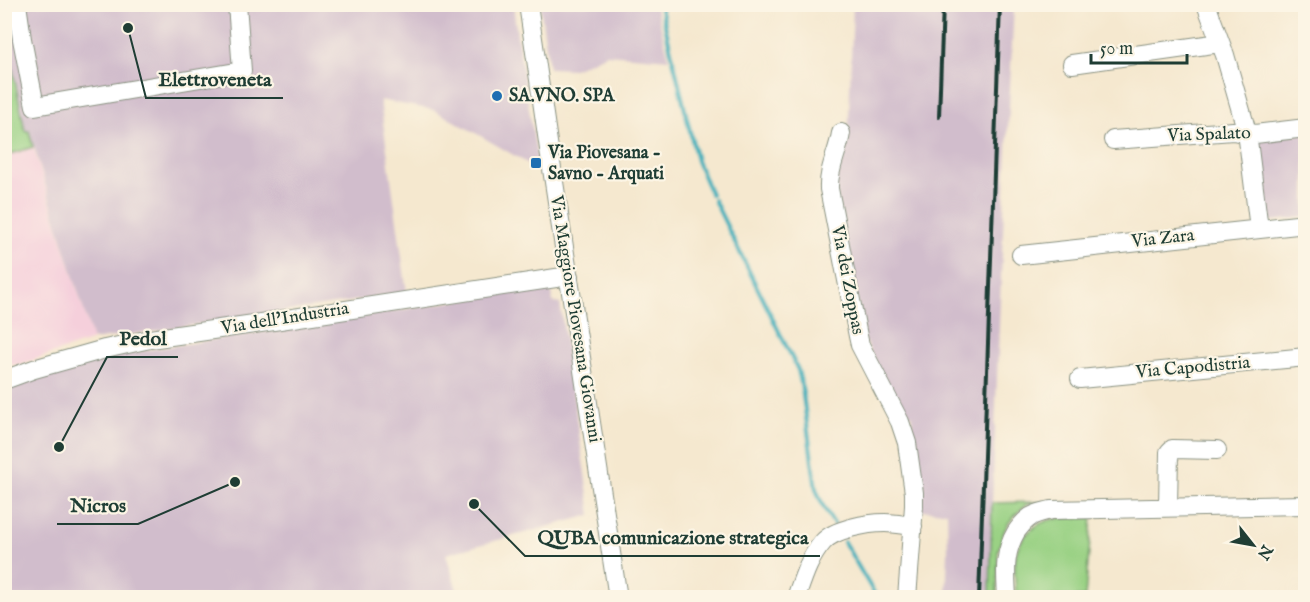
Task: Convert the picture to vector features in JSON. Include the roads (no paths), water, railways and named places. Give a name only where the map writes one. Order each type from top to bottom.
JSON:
[{"type":"street","points":[[17,4],[13,41],[35,106],[242,71],[237,4]]},
{"type":"street","name":"Via Maggiore Piovesana Giovanni","points":[[528,4],[618,597]]},
{"type":"street","points":[[1206,4],[1247,132],[1259,229]]},
{"type":"street","points":[[1072,64],[1220,43]]},
{"type":"street","name":"Via Spalato","points":[[1113,140],[1233,131],[1255,134],[1305,128]]},
{"type":"street","name":"Via dei Zoppas","points":[[841,133],[829,173],[829,189],[858,336],[860,345],[900,422],[907,443],[914,493],[907,597]]},
{"type":"street","name":"Via Zara","points":[[1021,255],[1305,224]]},
{"type":"street","name":"Via dell'Industria","points":[[4,380],[34,369],[150,339],[569,276]]},
{"type":"street","name":"Via Capodistria","points":[[1080,379],[1305,357]]},
{"type":"street","points":[[1168,507],[1169,452],[1172,449],[1217,450]]},
{"type":"street","points":[[1007,597],[1008,548],[1021,526],[1029,518],[1039,513],[1051,510],[1305,505]]},
{"type":"street","points":[[796,597],[808,565],[824,540],[830,536],[876,524],[891,523],[913,526]]},
{"type":"waterway","points":[[660,4],[697,161],[711,194]]},
{"type":"waterway","points":[[714,200],[798,370],[816,489],[834,524]]},
{"type":"waterway","points":[[844,542],[877,598]]},
{"type":"railway","points":[[939,117],[943,4]]},
{"type":"railway","points":[[979,598],[1000,4]]},
{"type":"place","name":"Elettroveneta","points":[[128,28]]},
{"type":"place","name":"SA.VNO. SPA","points":[[497,96]]},
{"type":"place","name":"Via Piovesana - Savno - Arquati","points":[[536,163]]},
{"type":"place","name":"Pedol","points":[[59,447]]},
{"type":"place","name":"Nicros","points":[[235,482]]},
{"type":"place","name":"QUBA comunicazione strategica","points":[[474,504]]}]
